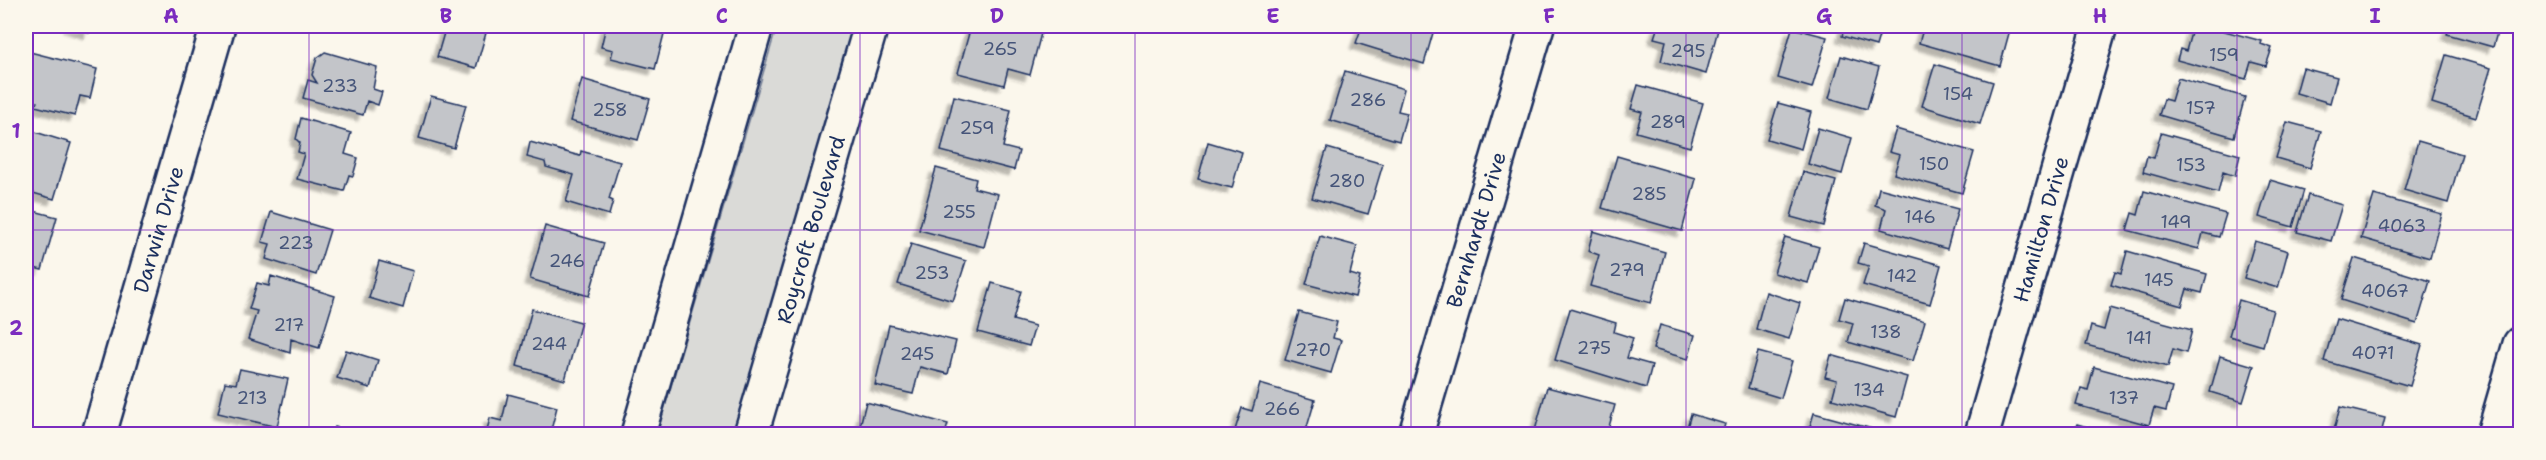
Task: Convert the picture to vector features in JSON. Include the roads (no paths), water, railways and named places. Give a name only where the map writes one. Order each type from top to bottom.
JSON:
[{"type":"street","name":"Darwin Drive","points":[[99,435],[219,26]]},
{"type":"street","points":[[638,435],[756,26]]},
{"type":"street","name":"Roycroft Boulevard","points":[[751,435],[871,26]]},
{"type":"street","name":"Bernhardt Drive","points":[[1416,435],[1537,26]]},
{"type":"street","name":"Hamilton Drive","points":[[1982,435],[2100,26]]},
{"type":"street","points":[[2494,435],[2520,344]]}]
